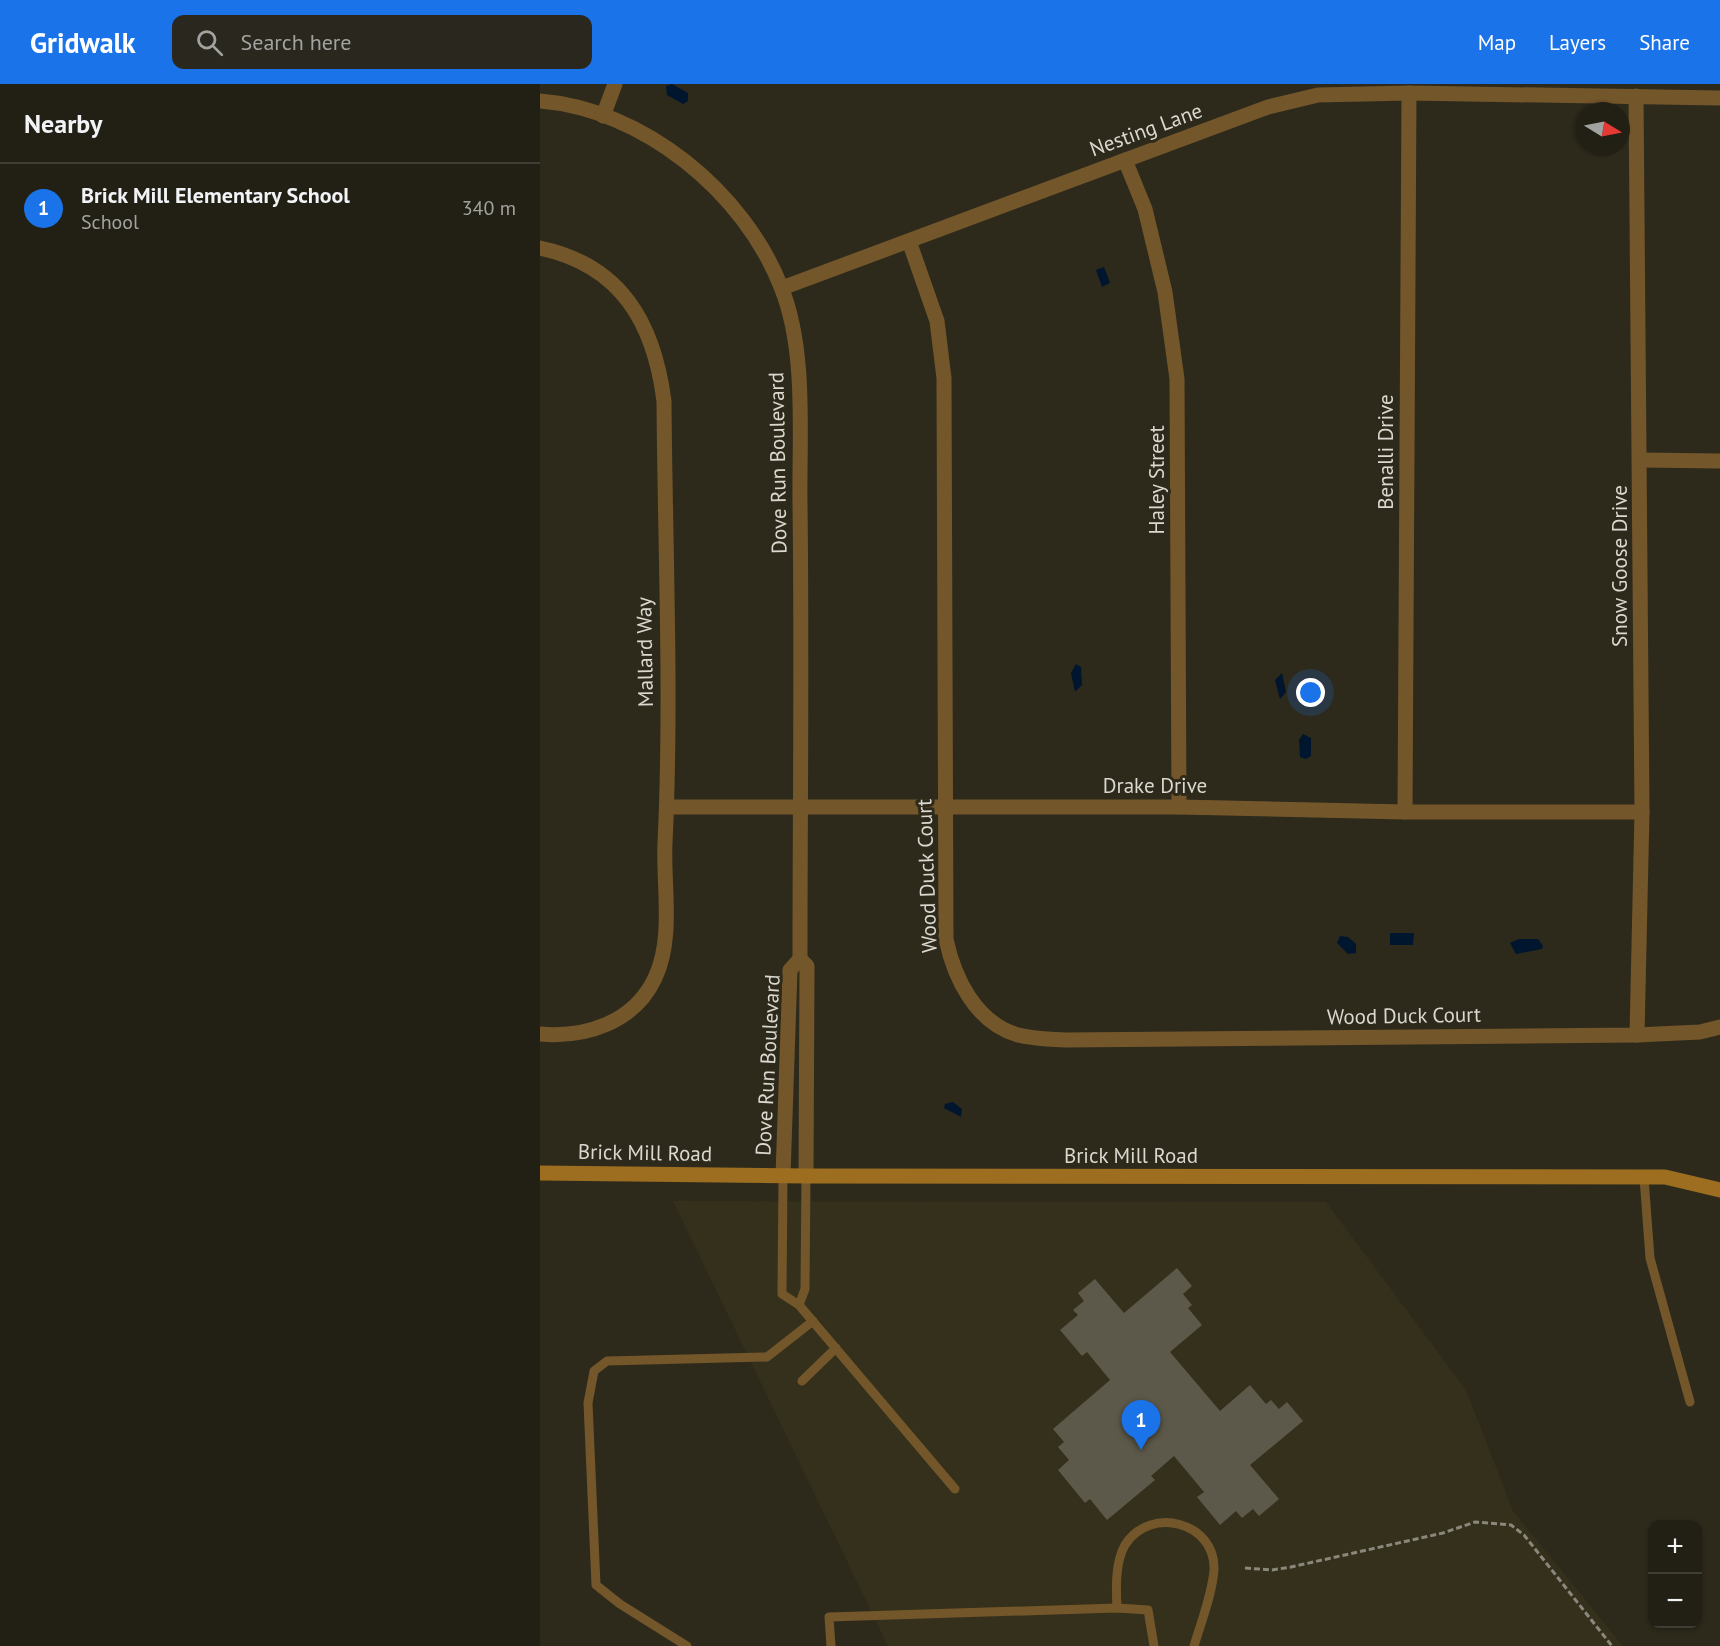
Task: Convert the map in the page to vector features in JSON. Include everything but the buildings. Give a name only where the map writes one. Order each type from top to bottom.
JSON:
[{"type":"street","points":[[603,116],[615,84]]},
{"type":"street","name":"Nesting Lane","points":[[782,288],[1268,107],[1318,95],[1409,93],[1720,98]]},
{"type":"street","name":"Benalli Drive","points":[[1405,813],[1409,93]]},
{"type":"street","name":"Snow Goose Drive","points":[[1636,96],[1641,460],[1642,812],[1637,1035]]},
{"type":"street","name":"Dove Run Boulevard","points":[[540,101],[558,103],[627,124],[690,164],[733,206],[767,258],[782,288],[796,345],[799,402],[800,958],[790,970],[783,1176]]},
{"type":"street","name":"Haley Street","points":[[1125,160],[1144,209],[1165,292],[1177,379],[1179,807]]},
{"type":"street","name":"Wood Duck Court","points":[[909,241],[937,321],[944,378],[946,939],[951,966],[965,993],[993,1022],[1018,1035],[1065,1040],[1637,1035],[1700,1032],[1720,1027]]},
{"type":"street","name":"Mallard Way","points":[[540,248],[586,263],[625,294],[659,366],[664,401],[668,807],[663,949],[655,978],[641,1000],[618,1019],[590,1032],[557,1036],[540,1034]]},
{"type":"street","points":[[1641,460],[1720,461]]},
{"type":"street","name":"Drake Drive","points":[[668,807],[1179,807],[1405,813],[1642,812]]},
{"type":"street","name":"Dove Run Boulevard","points":[[800,958],[807,966],[806,1176]]},
{"type":"street","name":"Brick Mill Road","points":[[540,1173],[783,1176],[1665,1177],[1720,1190]]},
{"type":"lane","points":[[783,1176],[782,1294],[799,1305],[955,1489]]},
{"type":"lane","points":[[799,1305],[805,1289],[806,1176]]},
{"type":"lane","points":[[1644,1178],[1650,1258],[1690,1402]]},
{"type":"lane","points":[[687,1646],[620,1604],[596,1585],[588,1403],[594,1371],[607,1361],[767,1357],[813,1321]]},
{"type":"lane","points":[[802,1381],[836,1348]]},
{"type":"lane","points":[[1117,1608],[1116,1587],[1120,1562],[1125,1545],[1139,1530],[1154,1524],[1170,1522],[1198,1532],[1208,1545],[1214,1571],[1194,1646]]},
{"type":"lane","points":[[831,1646],[829,1617],[1117,1608],[1148,1610],[1154,1646]]},
{"type":"path","points":[[1245,1568],[1272,1570],[1291,1567],[1443,1533],[1475,1522],[1503,1524],[1511,1526],[1524,1535],[1612,1646]]},
{"type":"shaded area","points":[[673,1201],[1326,1202],[1466,1390],[1513,1511],[1623,1646],[888,1646]]},
{"type":"water","points":[[672,84],[688,93],[688,101],[683,104],[667,95],[666,86]]},
{"type":"water","points":[[1104,267],[1110,283],[1102,287],[1096,270]]},
{"type":"water","points":[[1076,664],[1081,667],[1082,685],[1075,692],[1071,673]]},
{"type":"water","points":[[1282,673],[1286,692],[1280,699],[1275,680]]},
{"type":"water","points":[[1303,734],[1311,738],[1311,756],[1306,759],[1300,757],[1299,740]]},
{"type":"water","points":[[1390,933],[1414,933],[1413,945],[1390,945]]},
{"type":"water","points":[[1340,936],[1348,937],[1356,944],[1356,953],[1348,954],[1337,943]]},
{"type":"water","points":[[1519,939],[1538,939],[1543,946],[1542,949],[1516,954],[1510,943]]},
{"type":"water","points":[[953,1102],[962,1109],[961,1117],[944,1108],[945,1104]]},
{"type":"place","name":"Brick Mill Elementary School","points":[[1141,1450]]}]
